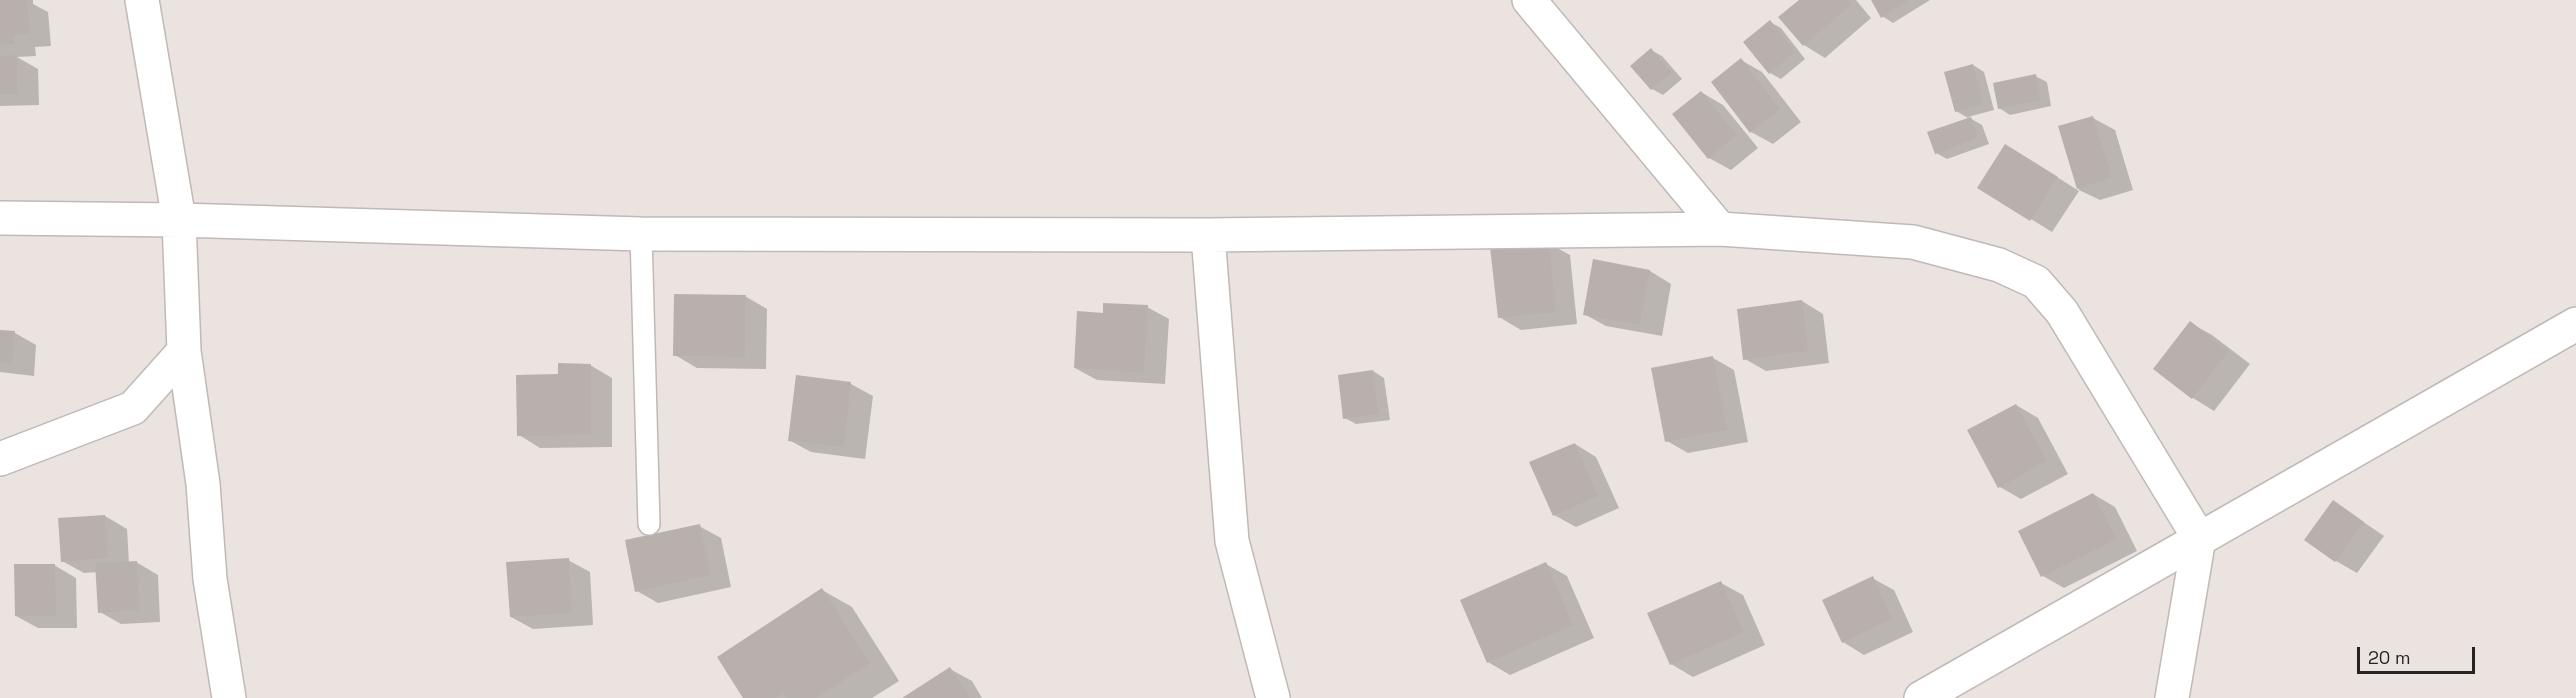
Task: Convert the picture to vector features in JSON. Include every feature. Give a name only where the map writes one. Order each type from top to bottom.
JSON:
[{"type":"street","points":[[142,0],[179,220],[184,351],[203,484],[210,579],[229,698]]},
{"type":"street","points":[[1529,0],[1720,229]]},
{"type":"street","points":[[0,218],[179,220],[641,234],[1208,235],[1720,229],[1913,242],[1999,265],[2036,282],[2062,312],[2199,538],[2172,698]]},
{"type":"street","points":[[1208,235],[1232,541],[1273,698]]},
{"type":"street","points":[[1921,698],[2576,324]]},
{"type":"street","points":[[0,459],[133,408],[184,351]]},
{"type":"lane","points":[[641,234],[649,524]]},
{"type":"building","points":[[0,0],[27,0],[30,34],[14,35],[14,44],[0,45]]},
{"type":"building","points":[[1799,0],[1846,0],[1851,5],[1803,46],[1778,17]]},
{"type":"building","points":[[1871,0],[1909,0],[1881,18]]},
{"type":"building","points":[[1770,20],[1795,52],[1769,74],[1743,42]]},
{"type":"building","points":[[1651,48],[1672,73],[1651,90],[1630,66]]},
{"type":"building","points":[[17,55],[18,94],[0,94],[0,56]]},
{"type":"building","points":[[1741,58],[1780,109],[1750,133],[1711,82]]},
{"type":"building","points":[[1973,64],[1983,104],[1955,112],[1944,72]]},
{"type":"building","points":[[2036,74],[2041,100],[1998,109],[1993,83]]},
{"type":"building","points":[[1701,91],[1737,135],[1708,159],[1672,114]]},
{"type":"building","points":[[2093,116],[2112,178],[2077,189],[2058,126]]},
{"type":"building","points":[[1971,117],[1978,138],[1935,154],[1927,132]]},
{"type":"building","points":[[2005,144],[2058,177],[2030,221],[1977,188]]},
{"type":"building","points":[[1549,241],[1556,312],[1498,318],[1490,247]]},
{"type":"building","points":[[1593,259],[1650,270],[1640,325],[1583,315]]},
{"type":"building","points":[[674,294],[746,295],[745,357],[673,356]]},
{"type":"building","points":[[1802,300],[1808,351],[1743,360],[1737,309]]},
{"type":"building","points":[[1103,303],[1148,305],[1144,373],[1074,368],[1077,311],[1103,313]]},
{"type":"building","points":[[2190,321],[2229,351],[2192,399],[2153,369]]},
{"type":"building","points":[[0,330],[15,331],[12,364],[0,363]]},
{"type":"building","points":[[1713,356],[1727,430],[1665,442],[1651,368]]},
{"type":"building","points":[[558,363],[591,364],[591,435],[517,436],[516,375],[558,374]]},
{"type":"building","points":[[1373,370],[1379,414],[1343,419],[1338,375]]},
{"type":"building","points":[[796,375],[851,382],[844,447],[788,441]]},
{"type":"building","points":[[2016,404],[2047,461],[1998,488],[1967,430]]},
{"type":"building","points":[[1575,443],[1598,496],[1553,516],[1529,462]]},
{"type":"building","points":[[2093,493],[2117,539],[2041,577],[2018,531]]},
{"type":"building","points":[[2333,500],[2364,522],[2335,562],[2304,540]]},
{"type":"building","points":[[105,515],[108,558],[61,562],[58,518]]},
{"type":"building","points":[[700,524],[710,575],[635,592],[625,540]]},
{"type":"building","points":[[569,558],[572,613],[510,617],[506,562]]},
{"type":"building","points":[[137,561],[139,610],[98,613],[95,563]]},
{"type":"building","points":[[1546,562],[1573,625],[1487,663],[1460,600]]},
{"type":"building","points":[[14,564],[55,564],[56,616],[15,616]]},
{"type":"building","points":[[1873,576],[1892,619],[1842,643],[1822,600]]},
{"type":"building","points":[[1721,581],[1744,632],[1670,665],[1647,613]]},
{"type":"building","points":[[822,588],[870,663],[817,698],[787,698],[784,693],[776,698],[743,698],[717,657]]},
{"type":"building","points":[[950,667],[970,698],[902,698]]}]
